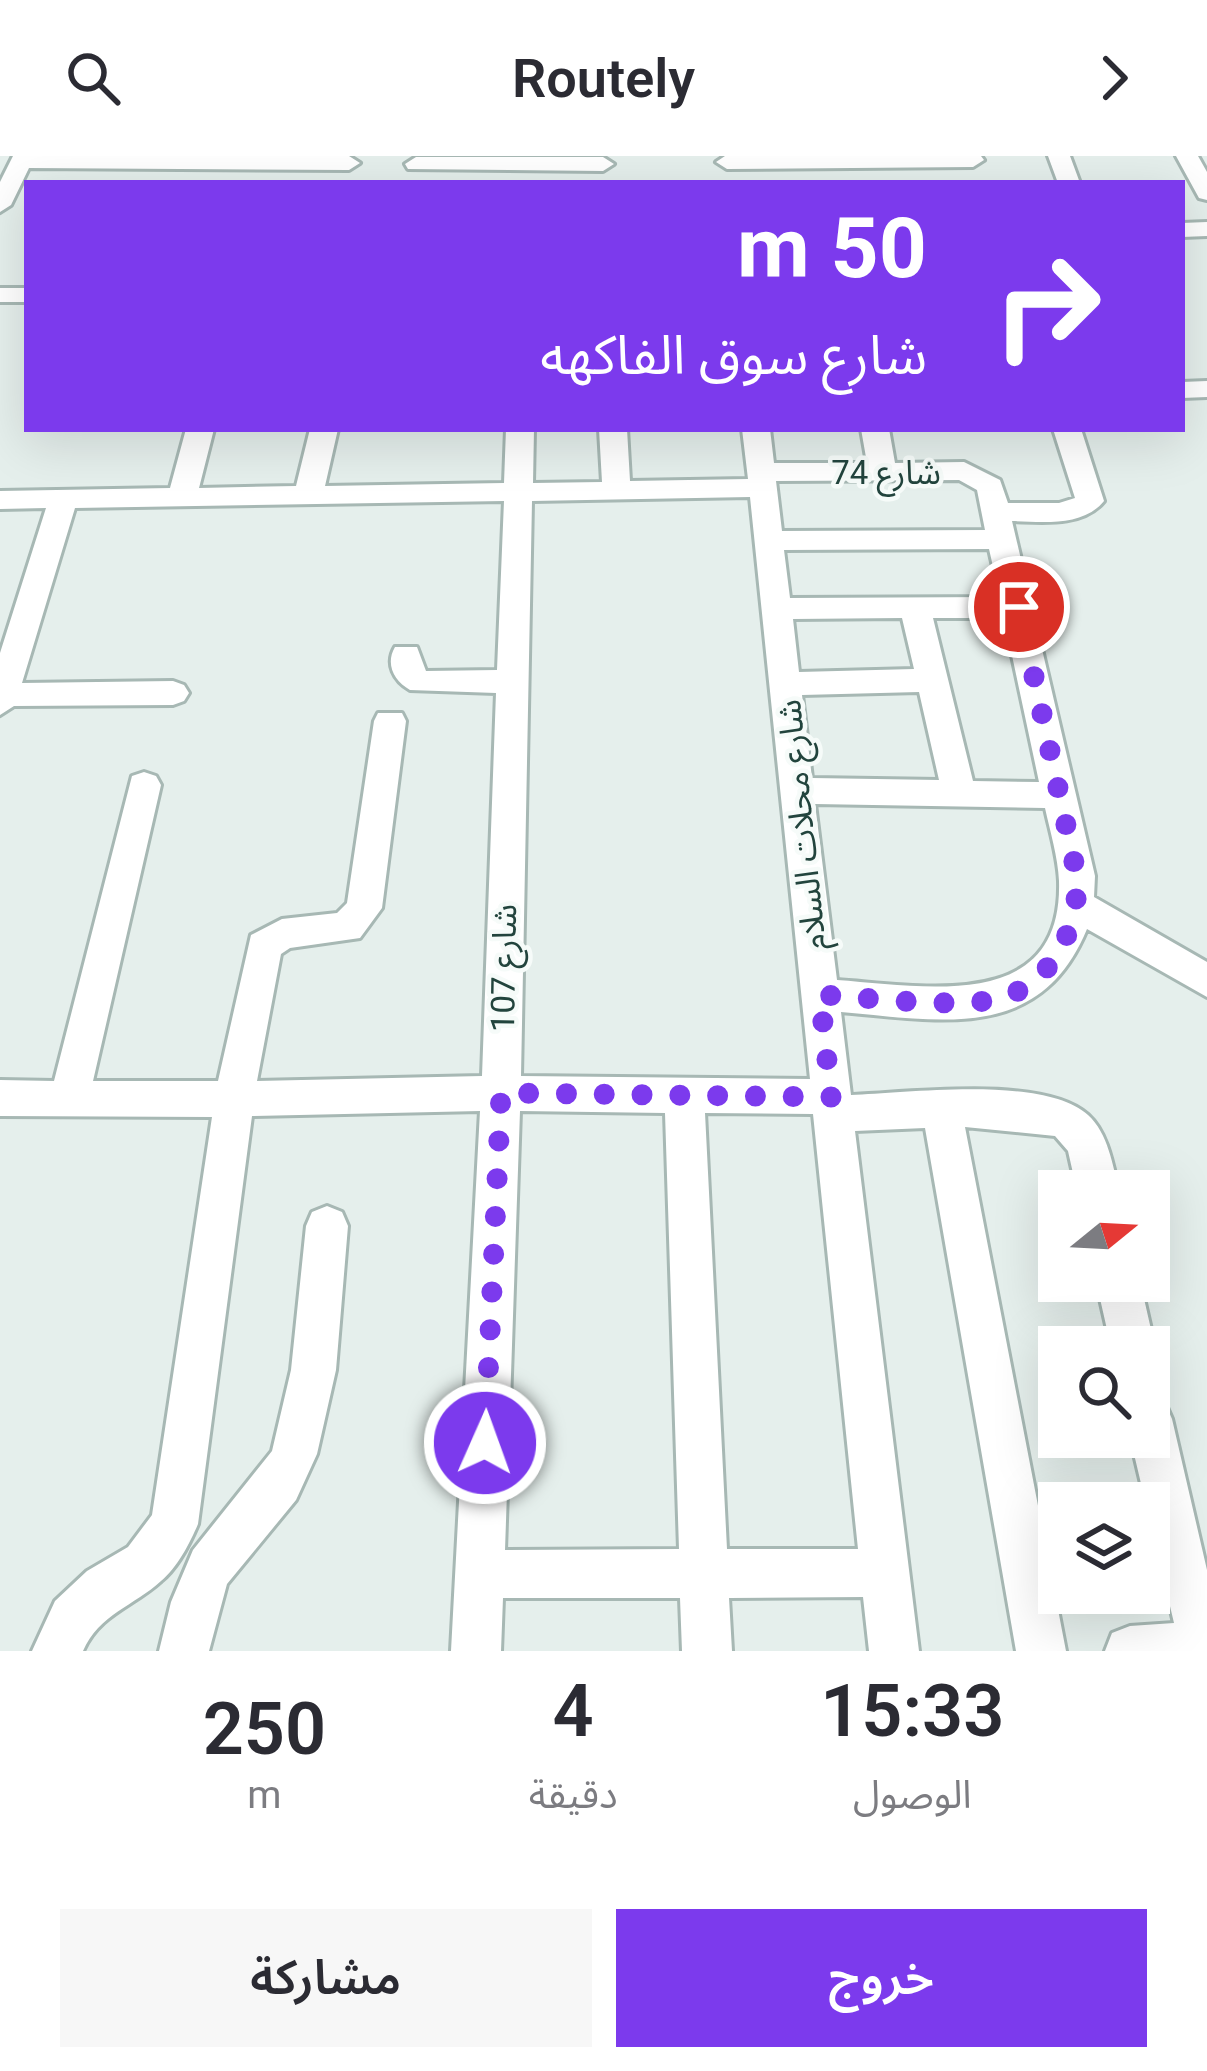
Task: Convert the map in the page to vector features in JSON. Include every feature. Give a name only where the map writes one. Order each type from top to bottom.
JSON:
[{"type":"street","points":[[1187,156],[1207,193]]},
{"type":"street","points":[[728,167],[794,159],[973,158]]},
{"type":"street","points":[[0,206],[16,163],[150,159],[348,167]]},
{"type":"street","points":[[415,168],[603,168]]},
{"type":"street","points":[[182,497],[199,432]]},
{"type":"street","points":[[309,493],[323,432]]},
{"type":"street","name":"شارع 107","points":[[476,1651],[501,1093],[509,681],[520,432]]},
{"type":"street","points":[[613,432],[616,489]]},
{"type":"street","name":"شارع محلات السلام","points":[[756,432],[893,1651]]},
{"type":"street","points":[[876,432],[883,472]]},
{"type":"street","points":[[769,541],[1002,525],[1082,508],[1090,501],[1091,491],[1068,432]]},
{"type":"street","name":"شارع 74","points":[[0,500],[616,489],[964,471],[990,486],[1002,525]]},
{"type":"street","points":[[64,498],[3,687],[173,693]]},
{"type":"street","points":[[820,995],[965,1001],[1004,998],[1035,980],[1052,961],[1078,906],[1077,876],[1002,525]]},
{"type":"street","points":[[915,607],[959,793]]},
{"type":"street","points":[[777,609],[1019,607]]},
{"type":"street","points":[[406,655],[407,670],[414,680],[509,681]]},
{"type":"street","points":[[785,684],[932,680]]},
{"type":"street","points":[[57,1651],[71,1618],[104,1588],[145,1564],[174,1524],[234,1099],[264,946],[282,934],[347,927],[364,908],[390,721]]},
{"type":"street","points":[[69,1098],[144,785]]},
{"type":"street","points":[[798,790],[1060,795]]},
{"type":"street","points":[[1078,906],[1207,981]]},
{"type":"street","points":[[0,1098],[501,1093],[684,1097],[942,1112],[1033,1110],[1067,1121],[1088,1144],[1094,1170]]},
{"type":"street","points":[[684,1097],[707,1651]]},
{"type":"street","points":[[942,1112],[1041,1651]]},
{"type":"street","points":[[184,1651],[202,1584],[218,1554],[269,1501],[294,1455],[309,1382],[327,1226]]},
{"type":"street","points":[[1130,1651],[1207,1645],[1187,1589],[1158,1458]]},
{"type":"street","points":[[479,1574],[885,1573]]},
{"type":"route","points":[[485,1443],[501,1093],[831,1097],[820,995],[965,1001],[1004,998],[1035,980],[1052,961],[1078,906],[1077,876],[1019,607]]}]
